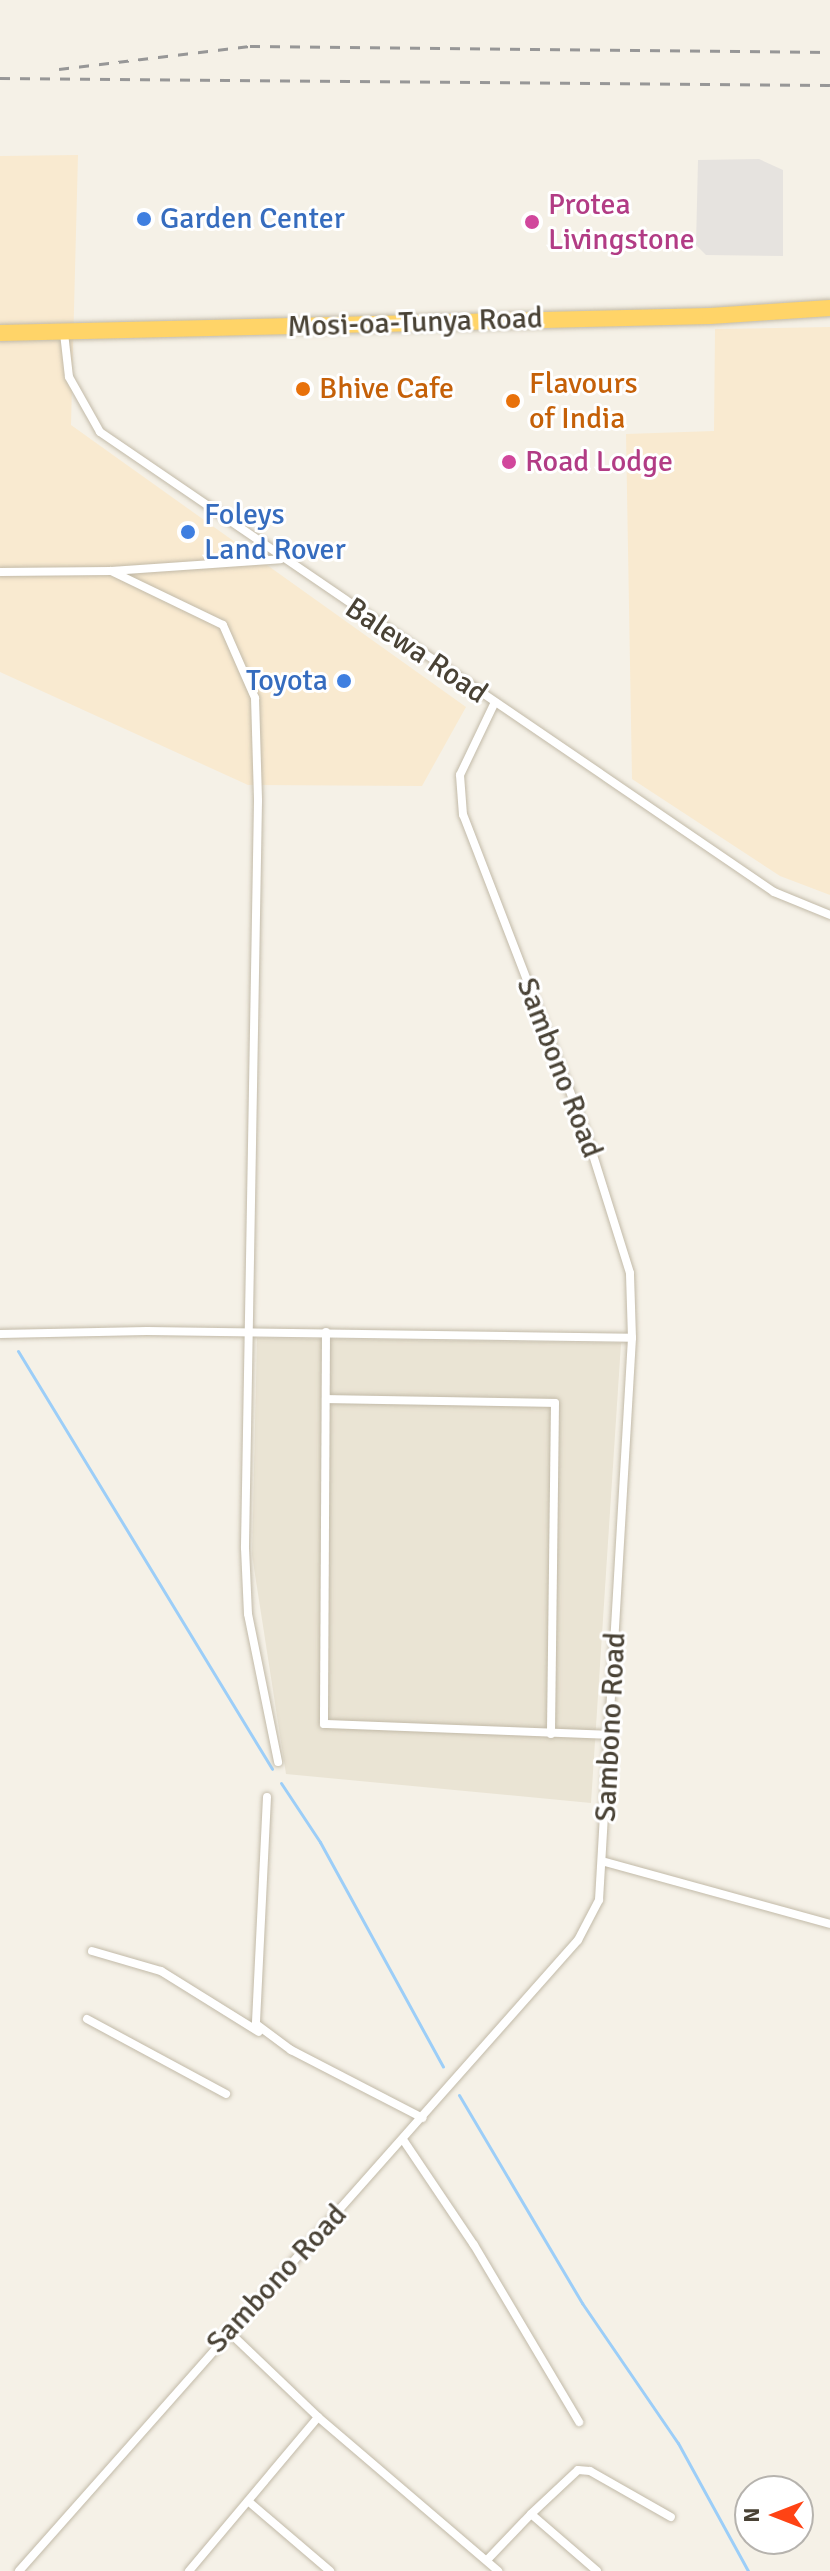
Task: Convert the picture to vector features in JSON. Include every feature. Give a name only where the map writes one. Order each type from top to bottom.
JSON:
[{"type":"highway","name":"Mosi-oa-Tunya Road","points":[[0,333],[830,308]]},
{"type":"street","name":"Balewa Road","points":[[64,333],[69,377],[100,432],[494,704],[774,892],[830,915]]},
{"type":"street","points":[[0,572],[111,571],[282,559]]},
{"type":"street","points":[[111,571],[223,625],[255,698],[258,801],[249,1115],[251,1331],[244,1472],[246,1591],[278,1762]]},
{"type":"street","name":"Sambono Road","points":[[19,2571],[228,2331],[404,2141],[578,1940],[599,1900],[605,1862],[609,1735],[632,1338],[630,1273],[616,1218],[463,815],[460,775],[494,704]]},
{"type":"street","points":[[0,1334],[251,1331],[632,1338]]},
{"type":"street","points":[[326,1332],[324,1724],[609,1735]]},
{"type":"street","points":[[327,1399],[555,1403],[551,1734]]},
{"type":"street","points":[[262,2033],[255,2012],[267,1797]]},
{"type":"street","points":[[605,1862],[830,1924]]},
{"type":"street","points":[[92,1951],[161,1971],[262,2033],[423,2118]]},
{"type":"street","points":[[87,2019],[226,2094]]},
{"type":"street","points":[[404,2141],[474,2245],[579,2422]]},
{"type":"street","points":[[228,2331],[318,2417],[488,2559],[498,2571]]},
{"type":"street","points":[[189,2571],[318,2417]]},
{"type":"street","points":[[488,2559],[578,2470],[590,2471],[671,2517]]},
{"type":"street","points":[[248,2501],[330,2571]]},
{"type":"street","points":[[531,2514],[597,2571]]},
{"type":"shaded area","points":[[78,155],[71,425],[466,707],[422,786],[248,785],[0,672],[0,156]]},
{"type":"shaded area","points":[[759,159],[783,170],[783,256],[706,255],[696,245],[698,160]]},
{"type":"shaded area","points":[[830,327],[830,895],[780,876],[632,779],[626,434],[714,431],[715,329]]},
{"type":"shaded area","points":[[257,1338],[621,1343],[591,1803],[286,1774],[252,1555]]},
{"type":"waterway","points":[[18,1351],[272,1769]]},
{"type":"waterway","points":[[281,1783],[320,1842],[443,2067]]},
{"type":"waterway","points":[[459,2095],[582,2303],[678,2443],[748,2571]]},
{"type":"railway","points":[[59,69],[250,46],[830,52]]},
{"type":"railway","points":[[0,78],[830,85]]},
{"type":"place","name":"Garden Center","points":[[144,219]]},
{"type":"place","name":"Protea Livingstone","points":[[532,222]]},
{"type":"place","name":"Bhive Cafe","points":[[303,389]]},
{"type":"place","name":"Flavours of India","points":[[513,401]]},
{"type":"place","name":"Road Lodge","points":[[509,462]]},
{"type":"place","name":"Foleys Land Rover","points":[[188,532]]},
{"type":"place","name":"Toyota","points":[[344,681]]}]
